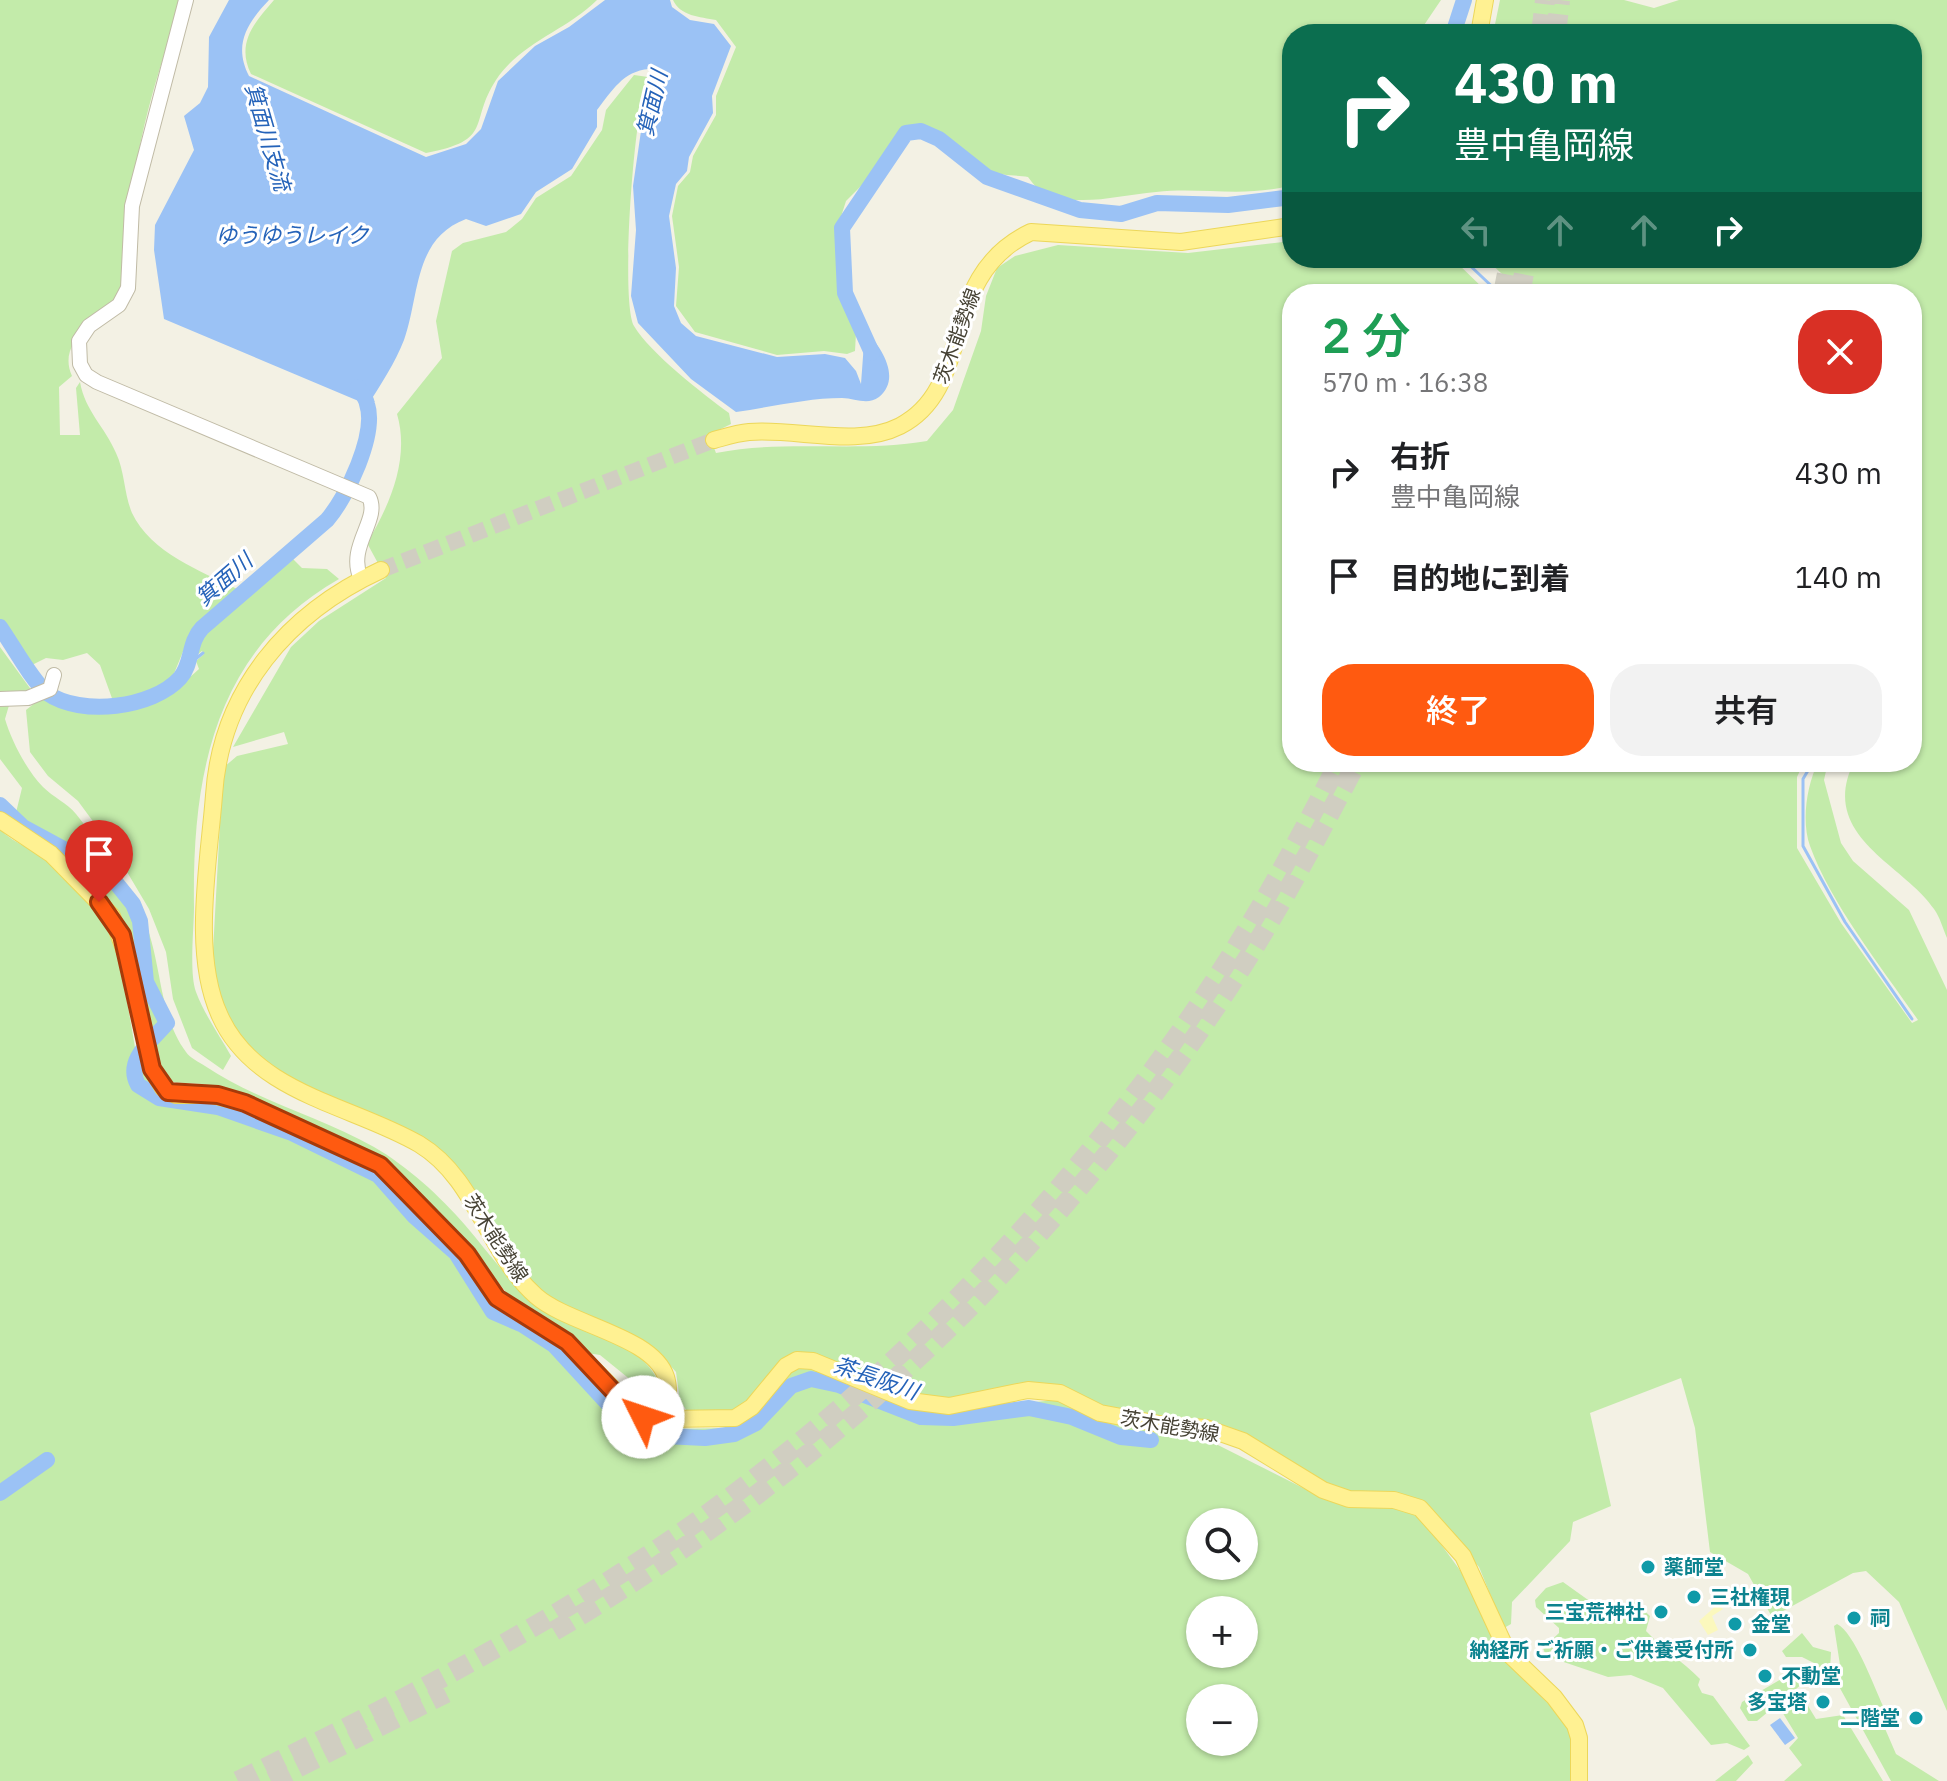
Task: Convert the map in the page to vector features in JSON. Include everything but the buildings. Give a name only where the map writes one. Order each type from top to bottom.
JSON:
[{"type":"main road","points":[[1481,24],[1485,0]]},
{"type":"main road","name":"茨木能勢線","points":[[714,440],[749,432],[871,435],[898,427],[918,415],[934,399],[973,288],[990,259],[1010,242],[1031,232],[1181,242],[1282,227]]},
{"type":"main road","name":"茨木能勢線","points":[[381,570],[359,580],[305,616],[268,655],[254,675],[230,723],[216,766],[205,951],[208,984],[220,1018],[243,1051],[287,1086],[420,1145],[441,1163],[465,1189],[509,1265],[535,1295],[559,1312],[641,1348],[655,1358],[667,1382],[666,1419],[735,1418],[752,1407],[786,1366],[797,1360],[813,1361],[886,1394],[936,1404],[967,1403],[1028,1390],[1060,1393],[1100,1413],[1165,1425],[1206,1428],[1243,1441],[1323,1490],[1349,1499],[1410,1503],[1430,1516],[1463,1556],[1508,1653],[1554,1697],[1575,1725],[1579,1738],[1579,1781]]},
{"type":"main road","points":[[0,820],[51,854],[112,916],[122,935],[155,1077],[168,1092],[218,1095],[245,1103],[380,1165],[467,1254],[497,1298],[567,1342],[634,1412],[648,1418],[666,1419]]},
{"type":"street","points":[[186,0],[130,213],[128,288],[119,305],[89,326],[81,336],[78,354],[82,368],[97,382],[369,497],[373,504],[356,554],[359,580]]},
{"type":"street","points":[[0,699],[47,686]]},
{"type":"green space","points":[[0,0],[184,0],[164,55],[141,140],[132,197],[125,281],[117,297],[74,342],[69,364],[72,376],[59,387],[60,435],[80,435],[76,388],[80,382],[86,402],[116,453],[129,506],[140,527],[178,559],[237,589],[191,632],[173,676],[153,690],[131,699],[113,701],[100,665],[87,653],[63,660],[46,658],[24,669],[0,637]]},
{"type":"green space","points":[[274,0],[597,0],[506,67],[488,95],[471,136],[448,148],[426,153],[251,74],[245,53],[246,43],[254,25]]},
{"type":"green space","points":[[673,0],[1441,0],[1425,24],[1282,24],[1282,187],[1241,192],[1173,191],[1091,200],[1064,199],[1043,193],[1028,177],[990,171],[931,130],[902,129],[883,164],[846,201],[838,226],[842,295],[856,333],[855,351],[847,354],[824,351],[777,355],[695,332],[676,306],[679,267],[672,216],[678,186],[690,172],[693,156],[716,115],[716,96],[736,47],[716,20],[685,13]]},
{"type":"green space","points":[[1500,0],[1624,0],[1654,8],[1679,0],[1947,0],[1947,938],[1940,919],[1921,893],[1869,847],[1855,829],[1847,810],[1846,788],[1851,772],[1922,772],[1922,284],[1518,284],[1496,268],[1922,268],[1922,24],[1495,24]]},
{"type":"green space","points":[[634,75],[648,77],[638,125],[630,203],[630,309],[634,326],[652,348],[729,413],[731,424],[709,435],[716,453],[769,447],[874,446],[927,441],[953,410],[981,331],[986,296],[997,268],[1015,256],[1058,245],[1188,253],[1282,242],[1282,268],[1462,268],[1479,284],[1282,284],[1282,772],[1799,772],[1797,848],[1841,923],[1912,1023],[1918,1020],[1844,913],[1810,846],[1806,826],[1808,792],[1814,772],[1826,772],[1824,780],[1841,843],[1853,861],[1909,910],[1947,990],[1947,1711],[1899,1602],[1866,1571],[1853,1573],[1772,1617],[1748,1574],[1710,1552],[1695,1428],[1681,1378],[1590,1413],[1611,1506],[1573,1522],[1570,1541],[1512,1602],[1511,1624],[1504,1628],[1479,1567],[1423,1502],[1348,1494],[1324,1485],[1245,1437],[1100,1409],[1075,1393],[948,1401],[911,1398],[809,1355],[733,1412],[687,1411],[680,1401],[676,1372],[660,1354],[536,1292],[447,1158],[289,1081],[248,1046],[228,1017],[216,982],[213,951],[223,768],[237,756],[288,744],[284,732],[233,747],[291,647],[319,621],[386,578],[367,543],[396,481],[401,447],[397,414],[442,358],[436,321],[452,251],[463,243],[506,232],[522,219],[536,198],[571,176],[602,130],[606,110]]},
{"type":"green space","points":[[293,559],[302,568],[327,569],[339,579],[297,608],[264,641],[238,679],[219,719],[206,763],[198,809],[193,974],[199,1000],[231,1056],[223,1070],[192,1048],[173,999],[166,952],[149,909],[114,850],[78,801],[48,776],[30,752],[26,710],[45,695],[86,710],[106,711],[126,709],[164,695],[199,669],[196,661],[204,654],[202,651],[194,657],[209,629],[222,615]]},
{"type":"green space","points":[[0,647],[32,691],[0,696]]},
{"type":"green space","points":[[10,702],[5,719],[26,764],[43,787],[76,814],[139,909],[152,944],[169,1019],[188,1054],[246,1089],[353,1136],[399,1163],[445,1203],[531,1299],[641,1358],[660,1386],[655,1401],[644,1402],[627,1390],[632,1381],[600,1355],[587,1353],[559,1328],[516,1304],[458,1235],[370,1151],[203,1084],[168,1082],[159,1070],[129,938],[117,912],[13,825],[22,788],[0,759],[0,706]]},
{"type":"green space","points":[[0,829],[42,856],[67,877],[94,906],[116,937],[137,1059],[156,1094],[170,1103],[230,1104],[363,1166],[501,1312],[543,1330],[577,1359],[620,1411],[636,1423],[658,1429],[735,1428],[757,1413],[781,1378],[803,1365],[953,1423],[1003,1405],[1056,1400],[1096,1421],[1204,1438],[1319,1496],[1350,1508],[1395,1508],[1413,1514],[1426,1524],[1465,1577],[1502,1656],[1571,1727],[1573,1781],[0,1781]]},
{"type":"green space","points":[[1563,1582],[1612,1617],[1635,1602],[1650,1616],[1646,1631],[1700,1679],[1698,1685],[1702,1693],[1713,1696],[1750,1746],[1744,1750],[1727,1743],[1711,1745],[1663,1688],[1631,1675],[1608,1677],[1546,1656],[1543,1648],[1559,1633],[1559,1628],[1536,1607],[1535,1600],[1546,1588]]},
{"type":"green space","points":[[1837,1624],[1850,1637],[1869,1673],[1883,1706],[1880,1717],[1896,1754],[1939,1781],[1891,1781],[1836,1681],[1840,1665],[1834,1626]]},
{"type":"green space","points":[[1802,1633],[1813,1647],[1831,1652],[1830,1670],[1820,1674],[1814,1663],[1802,1657],[1786,1657],[1782,1651]]},
{"type":"green space","points":[[1802,1667],[1809,1672],[1802,1684],[1757,1721],[1748,1721],[1740,1708],[1742,1702]]},
{"type":"green space","points":[[1802,1696],[1816,1719],[1843,1715],[1883,1781],[1784,1781],[1802,1765],[1789,1748],[1798,1738],[1781,1710]]},
{"type":"green space","points":[[1748,1755],[1753,1763],[1736,1781],[1715,1781]]},
{"type":"sand","points":[[1717,1605],[1723,1609],[1712,1616],[1718,1630],[1708,1635],[1699,1621]]},
{"type":"water","name":"ゆうゆうレイク","points":[[229,0],[269,0],[254,17],[242,44],[244,65],[249,76],[426,157],[466,144],[481,129],[498,81],[535,46],[569,27],[605,0],[670,0],[672,7],[690,20],[714,24],[731,46],[712,96],[713,113],[689,157],[687,171],[676,184],[669,216],[676,268],[674,306],[681,323],[696,336],[777,357],[825,354],[845,358],[856,371],[861,384],[864,343],[860,334],[866,331],[887,363],[889,381],[886,389],[870,401],[829,398],[736,412],[691,379],[638,323],[631,296],[636,230],[633,186],[648,83],[654,74],[649,69],[632,74],[613,89],[597,110],[597,127],[572,169],[536,192],[521,214],[486,226],[466,219],[436,240],[421,270],[404,340],[368,405],[164,319],[154,250],[155,225],[194,150],[184,116],[200,103],[208,87],[209,37]]},
{"type":"water","points":[[1780,1718],[1795,1738],[1785,1745],[1770,1725]]},
{"type":"waterway","name":"箕面川","points":[[1456,24],[1464,0]]},
{"type":"waterway","name":"箕面川","points":[[872,353],[845,293],[842,228],[906,133],[921,131],[939,139],[987,177],[1080,210],[1121,214],[1157,203],[1228,205],[1282,198]]},
{"type":"waterway","points":[[1473,268],[1489,284]]},
{"type":"waterway","name":"箕面川","points":[[0,627],[41,687],[61,700],[78,705],[116,706],[153,696],[168,688],[184,672],[194,640],[202,628],[335,510],[358,465],[368,432],[367,404],[358,387]]},
{"type":"waterway","points":[[188,665],[203,653]]},
{"type":"waterway","points":[[1807,772],[1803,779],[1803,846],[1845,922],[1912,1019]]},
{"type":"waterway","name":"茶長阪川","points":[[0,805],[23,827],[108,873],[133,904],[140,921],[146,982],[167,1023],[137,1058],[135,1076],[138,1085],[159,1098],[218,1107],[292,1133],[378,1175],[414,1216],[456,1253],[493,1312],[523,1325],[554,1345],[623,1420],[644,1435],[705,1438],[734,1434],[756,1423],[791,1386],[811,1379],[839,1385],[921,1417],[953,1418],[1029,1408],[1072,1417],[1121,1437],[1151,1440]]},
{"type":"waterway","points":[[0,1493],[47,1460]]},
{"type":"tunnel","points":[[1542,24],[1545,0]]},
{"type":"tunnel","points":[[1557,24],[1560,0]]},
{"type":"tunnel","points":[[1505,284],[1508,268]]},
{"type":"tunnel","points":[[1522,284],[1525,268]]},
{"type":"tunnel","points":[[381,570],[714,440]]},
{"type":"tunnel","points":[[238,1781],[434,1682],[530,1629],[623,1572],[711,1512],[796,1445],[879,1373],[959,1296],[1035,1216],[1105,1132],[1171,1045],[1259,909],[1334,772]]},
{"type":"tunnel","points":[[554,1631],[656,1567],[754,1497],[847,1421],[937,1340],[1021,1253],[1100,1162],[1174,1067],[1242,967],[1352,772]]},
{"type":"tunnel","points":[[271,1781],[446,1693]]},
{"type":"place","name":"薬師堂","points":[[1648,1567]]},
{"type":"place","name":"三社権現","points":[[1694,1597]]},
{"type":"place","name":"三宝荒神社","points":[[1661,1612]]},
{"type":"place","name":"祠","points":[[1854,1618]]},
{"type":"place","name":"金堂","points":[[1735,1624]]},
{"type":"place","name":"納経所 ご祈願・ご供養受付所","points":[[1750,1650]]},
{"type":"place","name":"不動堂","points":[[1765,1676]]},
{"type":"place","name":"多宝塔","points":[[1823,1702]]},
{"type":"place","name":"二階堂","points":[[1916,1718]]},
{"type":"route","points":[[99,902],[112,916],[122,935],[152,1069],[163,1088],[176,1095],[212,1095],[245,1103],[380,1165],[467,1254],[497,1298],[567,1342],[630,1409],[643,1417]]},
{"type":"water label","name":"箕面川支流","points":[[268,137]]}]
